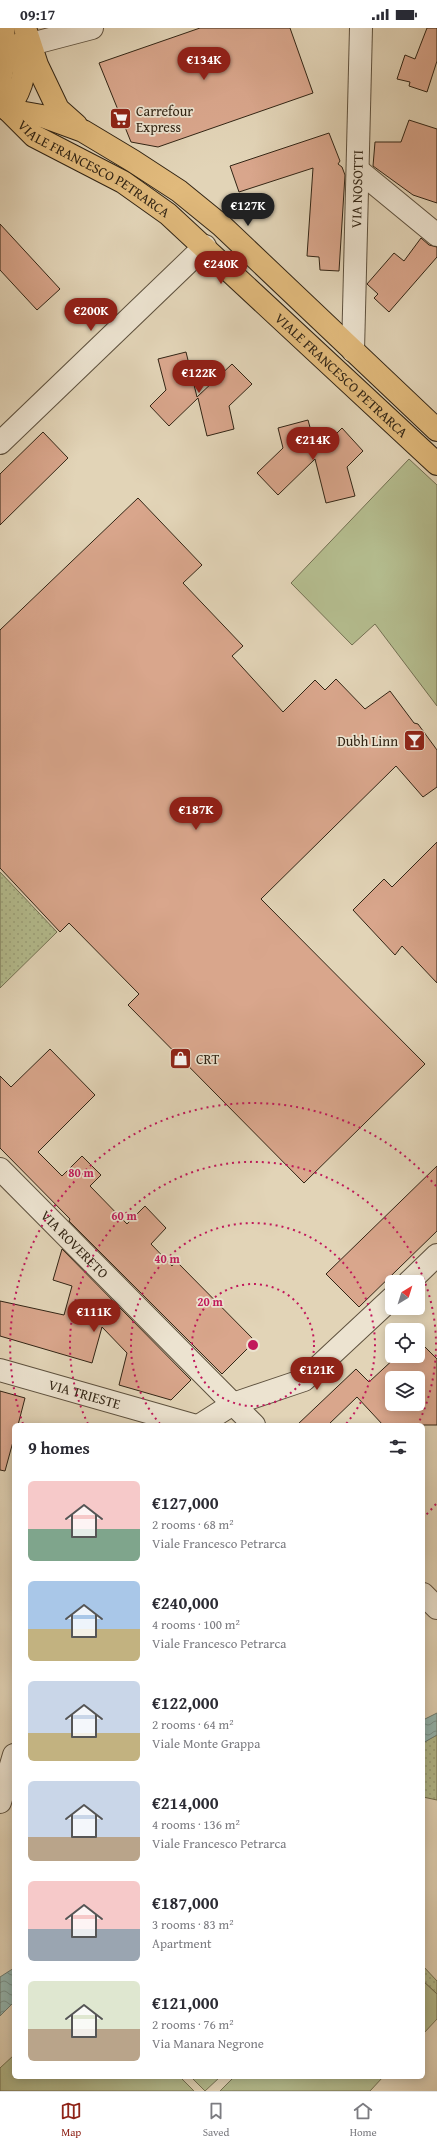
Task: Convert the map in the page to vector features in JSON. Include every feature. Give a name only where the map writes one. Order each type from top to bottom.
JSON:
[{"type":"main road","points":[[5,32],[19,38],[25,75],[19,93],[3,109],[0,82],[5,54],[5,32]]},
{"type":"main road","points":[[28,36],[37,65],[58,109],[83,131]]},
{"type":"main road","name":"VIALE FRANCESCO PETRARCA","points":[[3,109],[42,116],[83,131],[179,191],[222,226],[437,430]]},
{"type":"main road","name":"VIALE FRANCESCO PETRARCA","points":[[3,109],[34,136],[123,182],[168,214],[205,246],[437,464]]},
{"type":"street","points":[[28,36],[92,28]]},
{"type":"street","name":"VIA NOSOTTI","points":[[353,351],[361,28]]},
{"type":"street","points":[[358,170],[437,235]]},
{"type":"street","points":[[0,443],[205,246]]},
{"type":"street","name":"VIA ROVERETO","points":[[0,1169],[252,1423]]},
{"type":"street","points":[[416,1275],[437,1255]]},
{"type":"street","points":[[203,1423],[233,1404],[304,1380],[385,1305]]},
{"type":"street","name":"VIA TRIESTE","points":[[0,1370],[186,1423]]},
{"type":"street","points":[[425,1596],[437,1608]]},
{"type":"street","points":[[0,1802],[8,1761]]},
{"type":"green space","points":[[409,459],[437,485],[437,706],[375,624],[352,645],[291,583]]},
{"type":"green space","points":[[0,872],[57,932],[0,988]]},
{"type":"green space","points":[[437,1735],[437,1800],[425,1797],[425,1741]]},
{"type":"green space","points":[[425,1968],[437,1981],[437,1994],[425,1983]]},
{"type":"green space","points":[[425,1983],[437,1994],[437,2019],[425,2032]]},
{"type":"green space","points":[[12,2057],[12,2079],[182,2079],[194,2091],[0,2091],[0,2068]]},
{"type":"green space","points":[[193,2079],[218,2079],[205,2091]]},
{"type":"green space","points":[[232,2079],[381,2079],[370,2091],[220,2091]]},
{"type":"water","points":[[437,1713],[437,1735],[425,1742],[425,1719]]},
{"type":"water","points":[[12,1969],[12,2004],[0,2016],[0,1977]]},
{"type":"building","points":[[200,28],[290,28],[313,93],[158,147],[131,142],[99,63]]},
{"type":"building","points":[[427,28],[437,28],[437,61],[427,92],[409,86],[410,82],[397,79],[405,55],[415,59]]},
{"type":"building","points":[[409,120],[437,129],[437,203],[413,195],[373,166],[375,142],[401,142]]},
{"type":"building","points":[[329,133],[340,161],[338,164],[342,167],[345,175],[339,271],[320,270],[319,257],[307,256],[313,168],[239,192],[230,166]]},
{"type":"building","points":[[0,224],[60,289],[37,310],[0,270]]},
{"type":"building","points":[[421,238],[429,245],[437,247],[437,257],[389,312],[374,298],[378,294],[367,284],[394,253],[404,261]]},
{"type":"building","points":[[186,352],[197,397],[232,364],[252,384],[229,406],[234,429],[207,436],[198,398],[169,426],[150,406],[166,390],[158,359]]},
{"type":"building","points":[[308,420],[317,453],[342,428],[363,451],[347,467],[355,496],[326,503],[315,459],[278,495],[257,473],[283,448],[278,428]]},
{"type":"building","points":[[43,432],[68,458],[0,525],[0,474]]},
{"type":"building","points":[[138,498],[202,565],[183,583],[243,646],[232,656],[283,712],[315,680],[325,690],[336,679],[365,709],[390,691],[414,723],[418,724],[437,750],[437,787],[423,797],[396,766],[261,899],[425,1064],[304,1183],[128,1005],[139,994],[69,923],[60,932],[0,868],[0,630]]},
{"type":"building","points":[[437,842],[437,983],[402,946],[395,955],[353,910],[384,879],[392,887]]},
{"type":"building","points":[[50,1049],[95,1095],[38,1152],[62,1176],[82,1156],[101,1175],[90,1186],[127,1224],[145,1206],[166,1228],[151,1244],[172,1266],[176,1261],[255,1341],[222,1374],[69,1221],[70,1219],[0,1148],[0,1076],[11,1087]]},
{"type":"building","points":[[437,1166],[437,1231],[392,1275],[385,1275],[385,1282],[359,1307],[326,1274]]},
{"type":"building","points":[[62,1249],[191,1380],[171,1400],[119,1385],[127,1353],[102,1327],[92,1363],[0,1336],[0,1301],[64,1315],[72,1286],[53,1280]]},
{"type":"building","points":[[425,1347],[437,1359],[437,1425],[425,1425],[425,1423],[381,1423],[357,1397],[330,1423],[299,1423],[356,1369],[369,1382],[389,1363],[425,1363]]},
{"type":"building","points":[[0,1391],[25,1398],[19,1423],[12,1423],[12,1445],[5,1471],[0,1470]]},
{"type":"place","name":"Carrefour Express","points":[[121,119]]},
{"type":"place","name":"Dubh Linn","points":[[414,741]]},
{"type":"place","name":"CRT","points":[[181,1059]]}]
